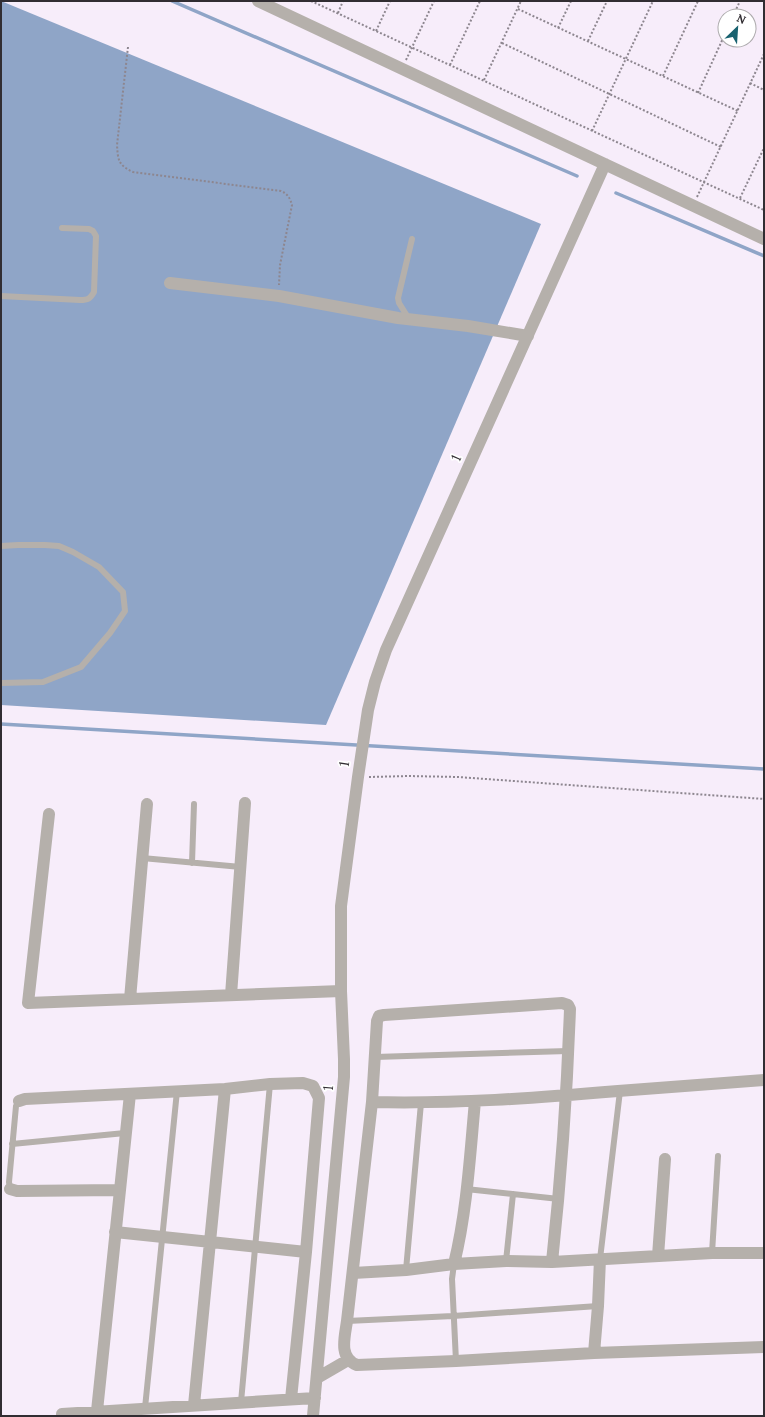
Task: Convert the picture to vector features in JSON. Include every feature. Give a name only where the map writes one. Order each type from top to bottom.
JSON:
[{"type":"street","points":[[258,1],[764,238]]},
{"type":"street","name":"1","points":[[313,1416],[344,1077],[341,991],[341,906],[368,710],[375,682],[386,650],[605,164]]},
{"type":"street","points":[[170,283],[279,296],[409,319],[468,326],[528,336]]},
{"type":"street","points":[[231,995],[245,803]]},
{"type":"street","points":[[130,999],[146,804]]},
{"type":"street","points":[[49,814],[28,1003],[341,991]]},
{"type":"street","points":[[552,1262],[559,1199],[566,1096],[570,1010],[568,1005],[562,1003],[379,1016],[377,1021],[372,1102],[344,1349],[348,1360],[357,1365],[594,1353],[764,1347]]},
{"type":"street","points":[[372,1102],[421,1103],[566,1096],[764,1080]]},
{"type":"street","points":[[19,1101],[225,1089],[270,1084],[302,1084],[313,1086],[319,1098],[306,1252],[291,1399]]},
{"type":"street","points":[[194,1405],[225,1089]]},
{"type":"street","points":[[97,1411],[130,1094]]},
{"type":"street","points":[[454,1264],[466,1189],[475,1101]]},
{"type":"street","points":[[658,1256],[665,1159]]},
{"type":"street","points":[[10,1189],[17,1191],[119,1190]]},
{"type":"street","points":[[115,1232],[306,1252]]},
{"type":"street","points":[[353,1273],[506,1261],[552,1262],[712,1253],[764,1253]]},
{"type":"street","points":[[594,1353],[600,1259]]},
{"type":"street","points":[[317,1378],[348,1360]]},
{"type":"street","points":[[62,1414],[315,1398]]},
{"type":"lane","points":[[1,296],[80,300],[88,300],[91,297],[94,292],[96,236],[93,231],[89,229],[62,228]]},
{"type":"lane","points":[[409,319],[399,303],[398,298],[412,239]]},
{"type":"lane","points":[[1,546],[18,544],[59,546],[73,552],[99,567],[123,592],[126,611],[110,633],[81,667],[42,682],[1,683]]},
{"type":"lane","points":[[192,863],[194,804]]},
{"type":"lane","points":[[142,858],[241,867]]},
{"type":"lane","points":[[375,1057],[568,1050]]},
{"type":"lane","points":[[241,1402],[270,1084]]},
{"type":"lane","points":[[145,1408],[176,1091]]},
{"type":"lane","points":[[600,1259],[620,1091]]},
{"type":"lane","points":[[10,1189],[9,1182],[12,1144],[16,1106],[19,1101]]},
{"type":"lane","points":[[406,1270],[421,1103]]},
{"type":"lane","points":[[12,1144],[125,1133]]},
{"type":"lane","points":[[712,1253],[718,1156]]},
{"type":"lane","points":[[466,1189],[559,1199]]},
{"type":"lane","points":[[506,1261],[514,1194]]},
{"type":"lane","points":[[454,1264],[452,1272],[456,1361]]},
{"type":"lane","points":[[347,1320],[453,1316],[598,1306]]},
{"type":"path","points":[[311,1],[764,210]]},
{"type":"path","points":[[338,13],[343,1]]},
{"type":"path","points":[[376,31],[390,1]]},
{"type":"path","points":[[403,68],[434,1]]},
{"type":"path","points":[[450,65],[480,1]]},
{"type":"path","points":[[484,80],[521,1]]},
{"type":"path","points":[[558,28],[571,1]]},
{"type":"path","points":[[588,41],[607,1]]},
{"type":"path","points":[[592,131],[653,1]]},
{"type":"path","points":[[663,77],[698,1]]},
{"type":"path","points":[[518,9],[738,111]]},
{"type":"path","points":[[502,43],[721,146]]},
{"type":"path","points":[[128,47],[117,145],[120,164],[133,172],[281,191],[287,194],[291,199],[292,205],[280,265],[279,296]]},
{"type":"path","points":[[698,93],[719,48]]},
{"type":"path","points":[[693,205],[764,54]]},
{"type":"path","points":[[750,83],[764,90]]},
{"type":"path","points":[[740,198],[764,148]]},
{"type":"path","points":[[358,777],[458,777],[764,799]]},
{"type":"water","points":[[1,1],[541,224],[326,725],[1,705]]},
{"type":"waterway","points":[[172,1],[577,176]]},
{"type":"waterway","points":[[616,193],[764,256]]},
{"type":"waterway","points":[[1,724],[764,769]]}]
